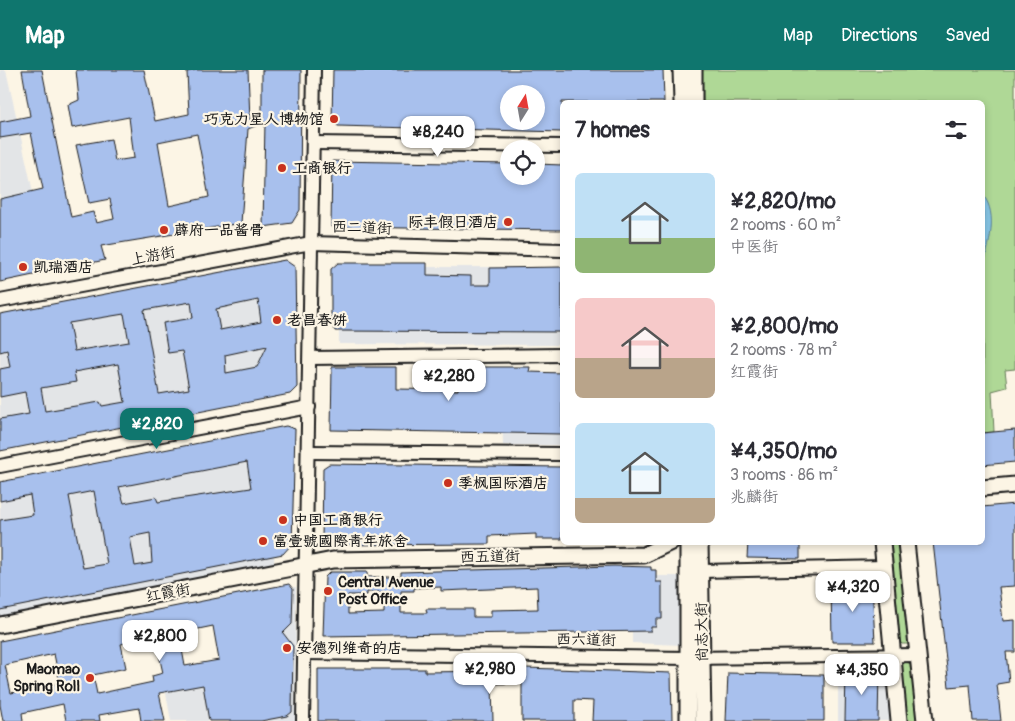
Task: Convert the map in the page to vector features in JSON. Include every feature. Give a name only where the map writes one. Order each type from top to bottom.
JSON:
[{"type":"main road","points":[[681,70],[682,100]]},
{"type":"main road","points":[[694,70],[694,100]]},
{"type":"main road","points":[[985,488],[1015,485]]},
{"type":"main road","name":"西五道街","points":[[306,566],[334,560],[644,554],[664,545]]},
{"type":"main road","name":"尚志大街","points":[[688,545],[695,657],[703,721]]},
{"type":"main road","name":"尚志大街","points":[[688,721],[701,571],[700,545]]},
{"type":"main road","points":[[882,545],[899,721]]},
{"type":"main road","points":[[906,545],[925,721]]},
{"type":"main road","name":"红霞街","points":[[0,625],[306,566]]},
{"type":"street","points":[[303,721],[314,70]]},
{"type":"street","points":[[313,143],[560,146]]},
{"type":"street","name":"西二道街","points":[[312,242],[560,250]]},
{"type":"street","name":"上游街","points":[[0,301],[312,242]]},
{"type":"street","points":[[310,358],[560,356]]},
{"type":"street","points":[[0,466],[309,408]]},
{"type":"street","points":[[308,452],[560,454]]},
{"type":"street","points":[[701,571],[884,567]]},
{"type":"street","name":"西六道街","points":[[304,653],[695,657],[918,655]]},
{"type":"shaded area","points":[[0,70],[6,70],[50,269],[0,280]]},
{"type":"shaded area","points":[[338,267],[560,267],[560,345],[339,344]]},
{"type":"shaded area","points":[[278,269],[276,384],[0,446],[0,317]]},
{"type":"shaded area","points":[[501,375],[560,375],[560,445],[503,445]]},
{"type":"shaded area","points":[[278,437],[274,565],[0,616],[0,486]]},
{"type":"shaded area","points":[[632,576],[682,576],[682,645],[632,643]]},
{"type":"shaded area","points":[[296,587],[295,721],[171,721],[163,677],[251,660],[240,595]]},
{"type":"shaded area","points":[[838,671],[890,671],[894,721],[838,721]]},
{"type":"green space","points":[[702,70],[1015,70],[1015,369],[1005,370],[1007,387],[992,391],[994,432],[985,433],[985,100],[703,100]]},
{"type":"green space","points":[[887,545],[902,545],[912,644],[902,644],[897,639]]},
{"type":"green space","points":[[906,662],[913,665],[919,721],[904,721],[899,667]]},
{"type":"water","points":[[985,198],[988,203],[991,221],[985,260]]},
{"type":"building","points":[[22,70],[42,70],[71,217],[93,212],[96,223],[114,219],[110,199],[89,203],[76,145],[111,139],[115,161],[134,158],[129,117],[72,128],[68,105],[79,100],[76,70],[144,70],[155,121],[189,114],[187,72],[196,70],[248,70],[250,120],[262,120],[262,70],[301,70],[300,210],[292,223],[263,227],[265,122],[248,129],[241,223],[101,246],[105,260],[0,282],[0,199],[43,189],[31,133],[0,138],[0,122],[30,116]],"holes":[[[197,134],[209,197],[169,206],[158,142]]]},
{"type":"building","points":[[333,70],[663,70],[664,100],[560,100],[560,132],[338,126],[332,121]]},
{"type":"building","points":[[332,161],[500,164],[500,185],[545,185],[545,164],[560,165],[560,230],[331,227]]},
{"type":"building","points":[[285,260],[295,267],[297,387],[290,394],[0,451],[0,419],[29,414],[25,392],[0,397],[0,369],[10,367],[7,350],[0,352],[0,314]],"holes":[[[258,300],[261,322],[220,330],[216,309]],[[191,302],[193,318],[163,323],[168,353],[182,351],[189,389],[159,394],[144,310]],[[124,314],[129,342],[74,351],[69,323]],[[267,346],[257,367],[226,373],[225,355]],[[118,364],[125,402],[102,406],[100,402],[45,411],[41,388],[76,382],[74,372]]]},
{"type":"building","points":[[338,263],[427,263],[427,275],[471,276],[471,285],[490,285],[490,268],[560,267],[560,332],[335,331],[331,323],[331,269]]},
{"type":"building","points":[[332,367],[396,367],[396,389],[458,390],[457,367],[530,367],[529,372],[560,373],[560,434],[331,430]]},
{"type":"building","points":[[286,426],[295,429],[292,544],[283,554],[0,610],[0,520],[33,515],[30,495],[0,501],[0,482]],"holes":[[[247,462],[251,488],[158,502],[156,497],[124,503],[119,487]],[[94,491],[107,564],[83,568],[69,496]],[[150,533],[152,563],[135,566],[130,537]]]},
{"type":"building","points":[[1015,430],[1015,462],[985,465],[985,433]]},
{"type":"building","points":[[329,464],[560,467],[560,539],[536,539],[536,534],[489,536],[489,544],[327,545],[322,542],[323,468]]},
{"type":"building","points":[[1015,504],[1015,586],[999,587],[1003,621],[1015,620],[1015,652],[1006,652],[1009,682],[997,684],[1001,721],[973,721],[970,685],[949,687],[933,545],[985,545],[985,507]]},
{"type":"building","points":[[748,545],[800,545],[800,559],[747,558]]},
{"type":"building","points":[[614,566],[651,567],[651,570],[656,570],[656,582],[662,582],[662,619],[656,619],[656,627],[651,627],[651,631],[323,636],[325,577],[330,572],[367,572],[367,577],[401,577],[401,572]],"holes":[[[441,587],[441,591],[537,587],[538,609],[491,610],[491,617],[473,617],[473,609],[426,609],[427,613],[401,613],[401,591],[414,591],[414,588]],[[367,592],[384,592],[384,613],[348,614],[348,595],[367,595]]]},
{"type":"building","points":[[289,584],[293,589],[292,624],[283,633],[293,646],[292,712],[287,716],[261,721],[209,721],[203,685],[159,693],[165,721],[141,721],[139,708],[99,715],[100,721],[66,721],[63,704],[22,713],[23,721],[3,721],[0,705],[0,641]],"holes":[[[213,626],[219,660],[185,666],[179,633]],[[155,637],[163,673],[152,676],[153,682],[97,694],[93,675],[126,668],[121,644]],[[54,654],[60,683],[11,693],[5,665]]]},
{"type":"building","points":[[872,584],[875,642],[832,642],[831,585]]},
{"type":"building","points":[[496,667],[671,673],[672,721],[592,721],[593,701],[574,700],[574,721],[522,721],[522,683],[492,684],[493,721],[318,721],[318,669],[425,669],[425,672],[496,671]]},
{"type":"building","points":[[846,670],[879,671],[878,721],[845,721]]},
{"type":"building","points":[[728,673],[824,675],[824,721],[726,721]]},
{"type":"place","name":"巧克力星人博物馆","points":[[334,119]]},
{"type":"place","name":"工商银行","points":[[282,168]]},
{"type":"place","name":"际丰假日酒店","points":[[508,222]]},
{"type":"place","name":"薜府一品酱骨","points":[[164,230]]},
{"type":"place","name":"凯瑞酒店","points":[[23,267]]},
{"type":"place","name":"老昌春饼","points":[[277,320]]},
{"type":"place","name":"季枫国际酒店","points":[[448,483]]},
{"type":"place","name":"中国工商银行","points":[[283,520]]},
{"type":"place","name":"富壹號國際青年旅舍","points":[[263,541]]},
{"type":"place","name":"Central Avenue Post Office","points":[[328,591]]},
{"type":"place","name":"安德列维奇的店","points":[[287,648]]},
{"type":"place","name":"Maomao Spring Roll","points":[[90,678]]}]
